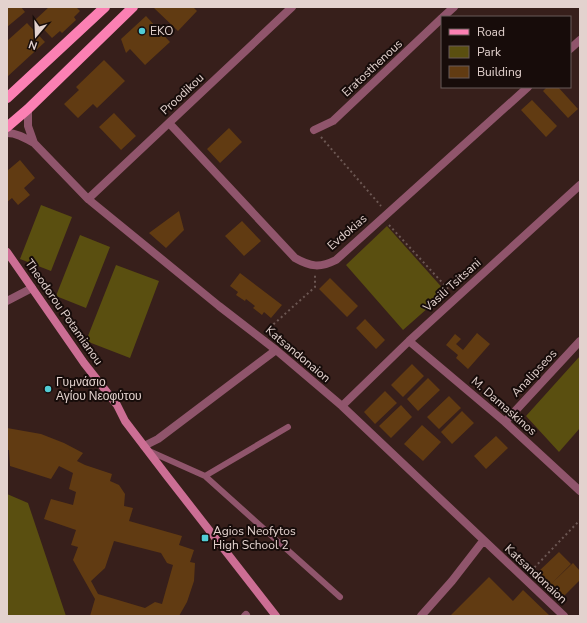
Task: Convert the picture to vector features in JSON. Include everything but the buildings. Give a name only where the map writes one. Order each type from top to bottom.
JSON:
[{"type":"main road","points":[[7,98],[105,7]]},
{"type":"main road","points":[[7,127],[28,109],[134,7]]},
{"type":"main road","name":"Theodorou Potamianou","points":[[7,252],[84,363],[117,405],[125,421],[276,616]]},
{"type":"street","name":"Proodikou","points":[[88,199],[292,7]]},
{"type":"street","name":"Eratosthenous","points":[[445,16],[454,7]]},
{"type":"street","name":"Eratosthenous","points":[[314,130],[333,122],[441,20]]},
{"type":"street","points":[[571,48],[580,40]]},
{"type":"street","name":"Evdokias","points":[[315,266],[325,265],[336,260],[527,88]]},
{"type":"street","name":"Katsandonaion","points":[[28,109],[28,126],[34,142],[88,199],[276,350],[342,406],[564,616]]},
{"type":"street","points":[[168,123],[295,258],[305,264],[315,266]]},
{"type":"street","points":[[7,133],[22,136],[34,142]]},
{"type":"street","name":"Vasili Tsitsani","points":[[342,406],[409,341],[580,185]]},
{"type":"street","points":[[7,301],[32,288]]},
{"type":"street","name":"M. Damaskinos","points":[[409,341],[505,422],[580,491]]},
{"type":"street","name":"Analipseos","points":[[505,422],[580,341]]},
{"type":"street","points":[[146,448],[276,350]]},
{"type":"street","points":[[421,616],[452,581],[484,541]]},
{"type":"lane","points":[[205,476],[288,427]]},
{"type":"lane","points":[[146,448],[205,476],[340,597]]},
{"type":"path","points":[[314,130],[456,298]]},
{"type":"path","points":[[259,337],[315,287],[315,266]]},
{"type":"path","points":[[524,579],[580,520]]},
{"type":"green space","points":[[41,205],[72,217],[51,271],[20,259]]},
{"type":"green space","points":[[387,226],[446,292],[403,330],[346,265]]},
{"type":"green space","points":[[80,235],[110,247],[86,308],[56,296]]},
{"type":"green space","points":[[116,265],[159,281],[130,358],[86,341]]},
{"type":"green space","points":[[580,356],[580,428],[559,452],[526,416]]},
{"type":"green space","points":[[7,494],[28,503],[66,616],[7,616]]},
{"type":"place","name":"EKO","points":[[142,31]]},
{"type":"place","name":"Γυμνάσιο Αγίου Νεοφύτου","points":[[48,389]]},
{"type":"place","name":"Agios Neofytos High School 2","points":[[205,538]]}]
